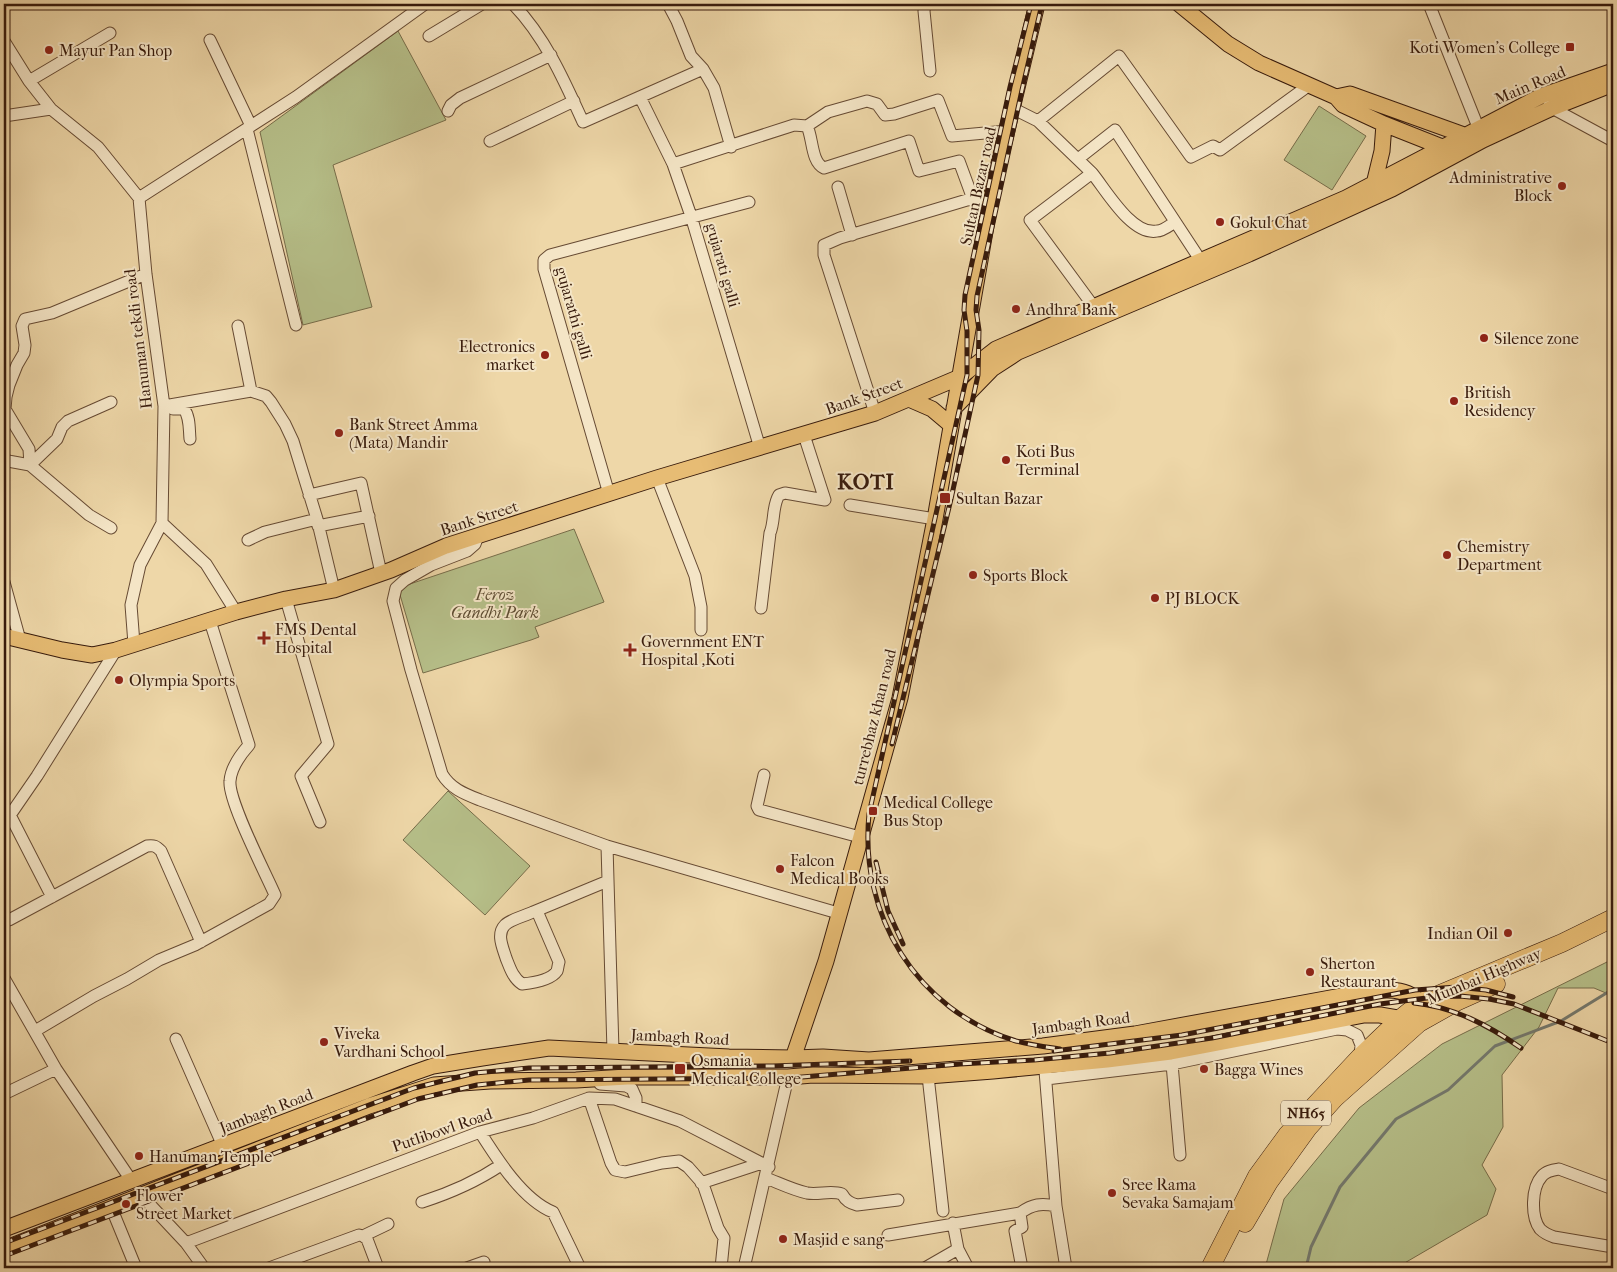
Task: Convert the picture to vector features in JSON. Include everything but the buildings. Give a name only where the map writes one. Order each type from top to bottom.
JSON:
[{"type":"highway","name":"Mumbai Highway","points":[[1222,1268],[1269,1182],[1308,1128],[1335,1098],[1423,1014],[1613,918]]},
{"type":"highway","name":"Mumbai Highway","points":[[1210,1268],[1257,1176],[1286,1135],[1360,1057],[1400,1019],[1423,1014],[1458,1001],[1613,931]]},
{"type":"main road","name":"Sultan Bazar road","points":[[960,377],[991,197],[1037,4]]},
{"type":"main road","points":[[1180,4],[1236,49],[1259,63],[1336,97],[1350,94],[1467,141]]},
{"type":"main road","name":"Main Road","points":[[1467,141],[1478,128],[1541,96],[1613,72]]},
{"type":"main road","name":"Main Road","points":[[1467,141],[1613,84]]},
{"type":"main road","points":[[1336,97],[1342,106],[1446,152]]},
{"type":"main road","points":[[1374,184],[1382,151],[1384,124]]},
{"type":"main road","points":[[954,408],[992,369],[1018,352],[1154,296],[1392,189],[1446,152],[1467,141]]},
{"type":"main road","name":"Bank Street","points":[[4,636],[92,654],[116,650],[236,612],[286,599],[334,590],[446,546],[657,478],[875,413],[960,377],[996,349],[1446,152]]},
{"type":"main road","name":"turrebhaz khan road","points":[[793,1058],[826,961],[900,698],[935,519],[960,377]]},
{"type":"main road","points":[[909,398],[932,409],[951,425]]},
{"type":"main road","name":"Jambagh Road","points":[[4,1229],[420,1071],[444,1064],[549,1048],[729,1057],[822,1057],[869,1060],[1043,1046],[1135,1034],[1374,990],[1401,990],[1408,993],[1423,1014]]},
{"type":"main road","points":[[4,1250],[369,1106],[418,1089],[441,1084],[490,1081],[670,1077],[928,1076],[1045,1072],[1171,1052],[1355,1016],[1380,1015],[1400,1019]]},
{"type":"main road","points":[[650,1052],[656,1059],[664,1062],[670,1077]]},
{"type":"main road","points":[[441,1084],[439,1071],[444,1064]]},
{"type":"street","points":[[4,41],[29,81],[51,109],[98,147],[139,198],[301,92],[425,4]]},
{"type":"street","points":[[429,36],[482,4]]},
{"type":"street","points":[[513,4],[530,22],[551,55],[584,122],[703,69]]},
{"type":"street","points":[[668,4],[691,56],[703,69],[714,88],[731,147]]},
{"type":"street","points":[[925,4],[924,11],[930,71]]},
{"type":"street","points":[[1429,4],[1478,128]]},
{"type":"street","points":[[29,81],[110,33]]},
{"type":"street","points":[[210,40],[249,127],[296,326]]},
{"type":"street","points":[[448,112],[451,105],[460,98],[551,55]]},
{"type":"street","points":[[1038,121],[1119,56],[1191,157],[1214,146],[1220,150],[1308,86]]},
{"type":"street","points":[[1541,96],[1552,108],[1613,141]]},
{"type":"street","name":"gujarati galli","points":[[640,97],[673,164],[692,216],[760,448]]},
{"type":"street","points":[[673,164],[731,147],[794,125],[807,126],[828,112],[867,101],[877,104],[884,115],[894,114],[938,100],[952,136],[1007,132]]},
{"type":"street","points":[[490,141],[574,101]]},
{"type":"street","points":[[1012,108],[1038,121],[1078,159],[1092,173],[1133,224],[1144,230],[1158,232],[1175,222]]},
{"type":"street","points":[[4,116],[51,109]]},
{"type":"street","points":[[807,126],[816,160],[824,168],[909,141],[919,171],[958,161],[973,199]]},
{"type":"street","points":[[1078,159],[1115,130],[1200,261]]},
{"type":"street","points":[[1092,173],[1030,220],[1094,307]]},
{"type":"street","points":[[838,188],[852,235]]},
{"type":"street","points":[[875,413],[824,256],[824,245],[840,238],[973,199],[991,197]]},
{"type":"street","name":"Hanuman tekdi road","points":[[134,644],[131,605],[140,565],[162,523],[164,408],[146,274],[139,198]]},
{"type":"street","points":[[692,216],[749,202]]},
{"type":"street","name":"gujarathi galli","points":[[609,494],[544,268],[544,260],[550,255],[692,216]]},
{"type":"street","points":[[30,465],[29,449],[5,409],[6,397],[16,366],[24,354],[25,345],[22,326],[25,319],[52,313],[146,274]]},
{"type":"street","points":[[238,326],[251,391]]},
{"type":"street","points":[[164,408],[251,391],[266,396],[285,424],[293,441],[318,522],[334,590]]},
{"type":"street","points":[[30,465],[57,439],[62,427],[68,421],[111,402]]},
{"type":"street","points":[[164,408],[184,409],[188,416],[190,439]]},
{"type":"street","points":[[761,608],[770,533],[774,524],[775,501],[779,495],[785,493],[825,500],[804,435]]},
{"type":"street","points":[[4,458],[8,461],[30,465],[89,515],[111,528]]},
{"type":"street","points":[[657,478],[695,576],[700,607],[701,630]]},
{"type":"street","points":[[309,495],[359,482],[362,485],[381,573]]},
{"type":"street","points":[[850,505],[935,519]]},
{"type":"street","points":[[248,540],[265,532],[318,522],[369,516]]},
{"type":"street","points":[[162,523],[206,564],[236,612]]},
{"type":"street","points":[[478,536],[475,544],[467,551],[431,566],[406,580],[396,588],[393,601],[442,774],[448,783],[462,793],[607,846],[838,913]]},
{"type":"street","points":[[4,582],[20,640]]},
{"type":"street","points":[[286,599],[328,744],[301,776],[320,822]]},
{"type":"street","points":[[35,1031],[159,960],[201,942],[269,904],[275,895],[234,804],[230,782],[238,757],[249,745],[210,621]]},
{"type":"street","points":[[52,897],[7,819],[37,776],[116,650]]},
{"type":"street","points":[[764,774],[757,806],[758,810],[860,837]]},
{"type":"street","points":[[9,920],[147,846],[153,845],[161,851],[201,942]]},
{"type":"street","points":[[607,846],[613,1050]]},
{"type":"street","points":[[537,911],[559,962],[557,970],[550,976],[532,983],[522,984],[516,980],[511,971],[501,944],[500,934],[505,925],[537,911],[608,881]]},
{"type":"street","points":[[4,978],[56,1069],[131,1180]]},
{"type":"street","points":[[1066,1268],[1056,1206],[1045,1072],[1172,1064],[1337,1029],[1347,1030],[1357,1035],[1361,1045],[1360,1057]]},
{"type":"street","points":[[176,1039],[223,1146]]},
{"type":"street","points":[[1172,1064],[1180,1155]]},
{"type":"street","points":[[4,1094],[56,1069]]},
{"type":"street","points":[[928,1076],[943,1211]]},
{"type":"street","points":[[744,1268],[788,1077]]},
{"type":"street","points":[[576,1080],[626,1086],[632,1089],[636,1098],[636,1106]]},
{"type":"street","points":[[589,1098],[615,1170],[625,1172],[679,1161],[688,1166],[701,1183],[709,1198],[718,1228],[724,1238],[721,1268]]},
{"type":"street","name":"Putlibowl Road","points":[[186,1243],[480,1132],[533,1118],[589,1098],[615,1099],[680,1121],[807,1192],[822,1194],[836,1192],[842,1194],[845,1200],[851,1204],[857,1205],[898,1200]]},
{"type":"street","points":[[480,1132],[517,1184],[543,1208],[553,1212],[580,1268]]},
{"type":"street","points":[[422,1202],[456,1189],[489,1173],[501,1164]]},
{"type":"street","points":[[701,1183],[766,1169]]},
{"type":"street","points":[[1613,1188],[1560,1169],[1550,1170],[1541,1176],[1534,1191],[1534,1216],[1539,1228],[1546,1234],[1613,1247]]},
{"type":"street","points":[[141,1195],[186,1243],[204,1268]]},
{"type":"street","points":[[888,1235],[1020,1213],[1030,1206],[1042,1203],[1056,1206]]},
{"type":"street","points":[[111,1207],[136,1268]]},
{"type":"street","points":[[1020,1213],[1022,1228],[1015,1231],[1022,1268]]},
{"type":"street","points":[[953,1223],[958,1249],[968,1268]]},
{"type":"street","points":[[269,1268],[359,1235],[363,1236],[388,1224]]},
{"type":"street","points":[[363,1236],[378,1268]]},
{"type":"street","points":[[925,1268],[958,1249]]},
{"type":"street","points":[[466,1268],[484,1262]]},
{"type":"green space","points":[[398,31],[446,120],[333,165],[372,307],[303,325],[260,132]]},
{"type":"green space","points":[[1319,106],[1366,136],[1332,190],[1284,160]]},
{"type":"green space","name":"Feroz Gandhi Park","points":[[574,529],[604,602],[535,627],[539,637],[423,673],[398,588]]},
{"type":"green space","points":[[448,791],[530,866],[485,915],[403,840]]},
{"type":"green space","points":[[1613,959],[1613,996],[1594,988],[1558,988],[1539,1027],[1502,1075],[1503,1127],[1482,1165],[1496,1189],[1487,1215],[1396,1268],[1265,1268],[1284,1199],[1359,1108],[1442,1044]]},
{"type":"waterway","points":[[1306,1268],[1311,1247],[1340,1187],[1396,1119],[1448,1090],[1495,1046],[1561,1021],[1613,989]]},
{"type":"railway","points":[[1031,4],[1010,87],[965,295],[967,375],[869,814],[868,851],[874,888],[885,922],[901,954],[923,982],[949,1007],[981,1026],[1016,1041],[1060,1049]]},
{"type":"railway","points":[[892,744],[951,499],[978,375],[979,330],[976,310],[977,296],[1042,4]]},
{"type":"railway","points":[[876,862],[888,911],[903,944]]},
{"type":"railway","points":[[1054,1051],[1182,1035],[1415,990],[1457,987],[1486,990],[1513,997]]},
{"type":"railway","points":[[4,1256],[418,1099],[477,1085],[529,1080],[790,1078],[1034,1060],[1110,1053],[1212,1038],[1380,1004],[1434,997],[1460,996],[1514,1004],[1613,1043]]},
{"type":"railway","points":[[1414,1003],[1443,1008],[1470,1018],[1521,1048]]},
{"type":"railway","points":[[4,1243],[414,1088],[475,1073],[529,1068],[773,1066],[910,1061]]},
{"type":"place","name":"Koti Women's College","points":[[1570,47]]},
{"type":"place","name":"Mayur Pan Shop","points":[[49,50]]},
{"type":"place","name":"Administrative Block","points":[[1562,186]]},
{"type":"place","name":"Gokul Chat","points":[[1220,222]]},
{"type":"place","name":"Andhra Bank","points":[[1016,309]]},
{"type":"place","name":"Silence zone","points":[[1484,338]]},
{"type":"place","name":"Electronics market","points":[[545,355]]},
{"type":"place","name":"British Residency","points":[[1454,401]]},
{"type":"place","name":"Bank Street Amma (Mata) Mandir","points":[[339,433]]},
{"type":"place","name":"Koti Bus Terminal","points":[[1006,460]]},
{"type":"place","name":"Sultan Bazar","points":[[945,498]]},
{"type":"place","name":"Chemistry Department","points":[[1447,555]]},
{"type":"place","name":"Sports Block","points":[[973,575]]},
{"type":"place","name":"PJ BLOCK","points":[[1155,598]]},
{"type":"place","name":"FMS Dental Hospital","points":[[264,638]]},
{"type":"place","name":"Government ENT Hospital ,Koti","points":[[630,650]]},
{"type":"place","name":"Olympia Sports","points":[[119,680]]},
{"type":"place","name":"Medical College Bus Stop","points":[[873,811]]},
{"type":"place","name":"Falcon Medical Books","points":[[780,869]]},
{"type":"place","name":"Indian Oil","points":[[1508,933]]},
{"type":"place","name":"Sherton Restaurant","points":[[1310,972]]},
{"type":"place","name":"Viveka Vardhani School","points":[[324,1042]]},
{"type":"place","name":"Osmania Medical College","points":[[680,1069]]},
{"type":"place","name":"Bagga Wines","points":[[1204,1069]]},
{"type":"place","name":"Hanuman Temple","points":[[139,1156]]},
{"type":"place","name":"Sree Rama Sevaka Samajam","points":[[1112,1193]]},
{"type":"place","name":"Flower Street Market","points":[[126,1204]]},
{"type":"place","name":"Masjid e sang","points":[[783,1239]]},
{"type":"district","name":"KOTI","points":[[866,482]]}]
